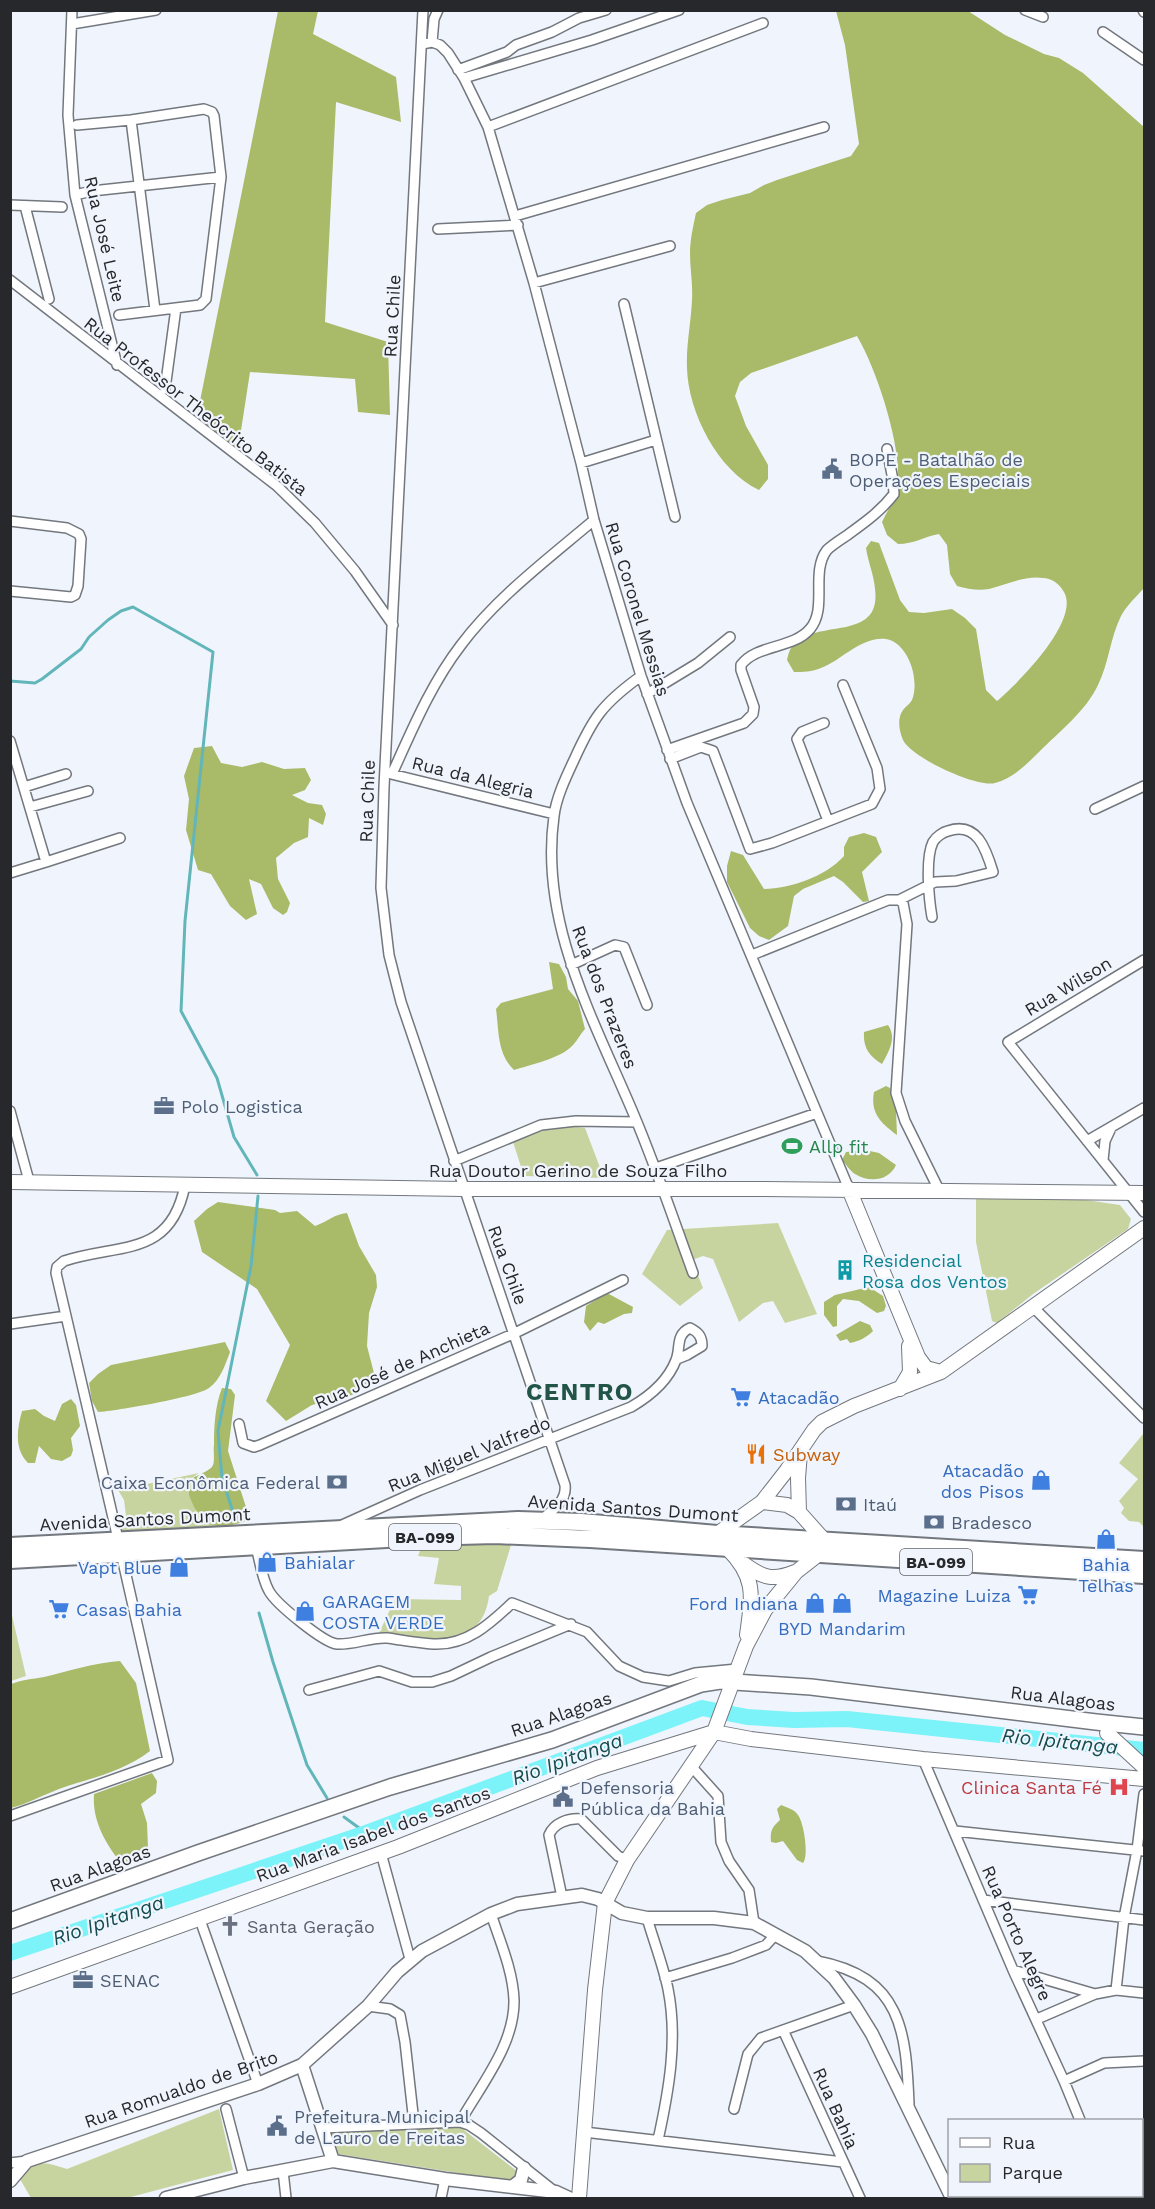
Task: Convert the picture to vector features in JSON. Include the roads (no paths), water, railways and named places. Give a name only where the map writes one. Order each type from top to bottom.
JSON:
[{"type":"highway","name":"Avenida Santos Dumont","points":[[10,1560],[120,1546],[334,1528],[540,1521],[581,1522],[717,1534],[822,1547],[1144,1575]]},
{"type":"highway","name":"Avenida Santos Dumont","points":[[10,1546],[256,1547],[495,1535],[728,1549],[822,1547],[1144,1560]]},
{"type":"main road","name":"Rua Doutor Gerino de Souza Filho","points":[[10,1182],[463,1189],[849,1189],[1138,1193]]},
{"type":"main road","points":[[849,1189],[922,1363],[930,1371],[941,1372]]},
{"type":"main road","points":[[717,1534],[762,1502],[822,1422],[854,1406],[941,1372],[1144,1228]]},
{"type":"main road","points":[[900,1389],[910,1371],[908,1331]]},
{"type":"main road","points":[[799,1512],[798,1478],[801,1451]]},
{"type":"main road","points":[[579,2199],[595,1990],[605,1903],[627,1860],[716,1728],[746,1646],[765,1610],[795,1572],[822,1547],[799,1512],[787,1505],[762,1502]]},
{"type":"main road","points":[[728,1549],[759,1575],[773,1578],[795,1572]]},
{"type":"main road","points":[[742,1563],[751,1589],[746,1646]]},
{"type":"main road","name":"Rua Alagoas","points":[[10,1921],[390,1787],[552,1740],[701,1684],[720,1681],[812,1687],[1101,1728],[1144,1726]]},
{"type":"main road","name":"Rua Maria Isabel dos Santos","points":[[10,1987],[381,1852],[597,1768],[716,1728],[751,1739],[923,1759],[1144,1779]]},
{"type":"main road","points":[[1101,1728],[1144,1767]]},
{"type":"street","name":"Rua José Leite","points":[[72,10],[68,115],[75,195],[117,365]]},
{"type":"street","points":[[72,24],[98,15],[156,10]]},
{"type":"street","name":"Rua Chile","points":[[423,10],[381,888],[389,955],[401,1002],[463,1189],[551,1438],[565,1485],[566,1494],[540,1521]]},
{"type":"street","points":[[422,44],[432,42],[434,19],[438,10]]},
{"type":"street","points":[[461,74],[507,52],[516,45],[552,32],[579,18],[606,10]]},
{"type":"street","points":[[461,74],[592,40],[679,10]]},
{"type":"street","points":[[1025,10],[1043,17]]},
{"type":"street","points":[[488,127],[763,23]]},
{"type":"street","points":[[1103,32],[1144,60]]},
{"type":"street","name":"Rua Coronel Messias","points":[[432,42],[440,45],[448,53],[488,127],[517,221],[594,520],[640,676],[668,755],[849,1189]]},
{"type":"street","points":[[77,125],[204,109],[212,112],[214,116],[220,177],[206,299],[200,305],[119,315]]},
{"type":"street","points":[[131,120],[155,310]]},
{"type":"street","points":[[438,229],[517,221],[824,127]]},
{"type":"street","points":[[75,195],[139,185],[220,177]]},
{"type":"street","points":[[10,206],[62,207]]},
{"type":"street","points":[[25,206],[49,298]]},
{"type":"street","points":[[534,283],[669,246]]},
{"type":"street","name":"Rua Professor Theócrito Batista","points":[[10,280],[117,365],[277,486],[315,523],[354,571],[393,625]]},
{"type":"street","points":[[624,304],[675,517]]},
{"type":"street","points":[[165,389],[176,308]]},
{"type":"street","points":[[581,463],[656,440]]},
{"type":"street","points":[[668,755],[744,723],[753,714],[753,700],[741,670],[745,660],[809,631],[815,622],[821,564],[828,550],[874,515],[894,494],[887,449]]},
{"type":"street","points":[[388,773],[430,693],[460,645],[504,599],[594,520]]},
{"type":"street","points":[[10,521],[68,528],[79,534],[81,539],[78,586],[75,595],[71,597],[10,591]]},
{"type":"street","points":[[647,694],[698,663],[730,637]]},
{"type":"street","name":"Rua dos Prazeres","points":[[640,676],[608,702],[596,716],[569,771],[554,814],[552,860],[554,891],[559,923],[571,965],[656,1168],[693,1274]]},
{"type":"street","points":[[718,732],[713,751],[750,849],[772,843],[872,804],[879,789],[877,768],[843,685]]},
{"type":"street","points":[[824,723],[802,732],[798,739],[828,821]]},
{"type":"street","points":[[10,741],[46,862]]},
{"type":"street","points":[[668,755],[701,747],[713,751]]},
{"type":"street","name":"Rua da Alegria","points":[[388,773],[554,814]]},
{"type":"street","points":[[24,787],[66,774]]},
{"type":"street","points":[[1095,808],[1144,786]]},
{"type":"street","points":[[30,807],[88,790]]},
{"type":"street","points":[[752,955],[888,900],[899,900],[928,885],[935,882],[973,878],[993,872],[981,841],[970,830],[957,828],[943,832],[933,842],[928,885],[932,917]]},
{"type":"street","points":[[10,873],[120,838]]},
{"type":"street","points":[[899,900],[903,903],[907,924],[896,1093],[904,1121],[940,1192]]},
{"type":"street","points":[[571,965],[615,945],[624,947],[647,1005]]},
{"type":"street","name":"Rua Wilson","points":[[1087,1141],[1008,1041],[1144,960]]},
{"type":"street","points":[[1144,1108],[1087,1141],[1103,1160],[1138,1193],[1144,1212]]},
{"type":"street","points":[[10,1111],[29,1181]]},
{"type":"street","points":[[656,1168],[817,1113]]},
{"type":"street","points":[[454,1161],[541,1125],[576,1121],[637,1122]]},
{"type":"street","points":[[1103,1160],[1105,1141],[1112,1127]]},
{"type":"street","points":[[10,1816],[168,1760],[120,1546],[66,1316],[57,1287],[57,1267],[64,1261],[77,1257],[136,1246],[150,1240],[174,1216],[182,1200],[185,1185]]},
{"type":"street","name":"Rua José de Anchieta","points":[[238,1424],[243,1443],[254,1447],[260,1446],[515,1333],[623,1280]]},
{"type":"street","points":[[1032,1306],[1144,1418]]},
{"type":"street","points":[[10,1324],[66,1316]]},
{"type":"street","name":"Rua Miguel Valfredo","points":[[334,1528],[420,1490],[631,1407],[658,1388],[677,1359],[677,1347],[682,1334],[690,1328],[697,1331],[701,1335],[702,1346],[677,1359]]},
{"type":"street","points":[[256,1547],[268,1590],[276,1600],[323,1638],[334,1644],[375,1637],[435,1644],[462,1640],[481,1630],[512,1603],[572,1624],[587,1632],[619,1666],[643,1677],[669,1680],[695,1673],[733,1682]]},
{"type":"street","points":[[309,1690],[379,1671],[412,1682],[432,1682],[572,1624]]},
{"type":"street","name":"Rua Porto Alegre","points":[[923,1759],[1079,2119]]},
{"type":"street","points":[[690,1766],[718,1796],[721,1842],[729,1861],[749,1890],[754,1923]]},
{"type":"street","points":[[1116,1990],[1124,1918],[1141,1850],[1144,1794]]},
{"type":"street","points":[[562,1897],[549,1835],[552,1828],[558,1824],[575,1818],[581,1819],[618,1856],[627,1860]]},
{"type":"street","points":[[956,1831],[1141,1850]]},
{"type":"street","points":[[381,1852],[410,1959]]},
{"type":"street","name":"Rua Romualdo de Brito","points":[[27,2161],[258,2084],[302,2065],[368,2006],[410,1959],[491,1914],[517,1904],[562,1897],[591,1896],[622,1913],[647,1918],[714,1918],[754,1923],[805,1951],[834,1978],[855,2005],[948,2190]]},
{"type":"street","points":[[983,1900],[1144,1920]]},
{"type":"street","points":[[459,2122],[502,2050],[513,2016],[514,1998],[491,1914]]},
{"type":"street","points":[[199,1917],[258,2084]]},
{"type":"street","points":[[647,1918],[665,1978],[671,2025],[669,2090],[658,2140]]},
{"type":"street","points":[[665,1978],[766,1945],[776,1934]]},
{"type":"street","points":[[817,1961],[854,1972],[874,1986],[894,2012],[903,2033],[907,2054],[909,2110]]},
{"type":"street","points":[[1013,1970],[1095,1994]]},
{"type":"street","points":[[1037,2019],[1095,1994],[1116,1990],[1144,1993]]},
{"type":"street","points":[[734,2109],[748,2054],[761,2038],[855,2005]]},
{"type":"street","points":[[368,2006],[390,2009],[400,2015],[414,2123]]},
{"type":"street","name":"Rua Bahia","points":[[783,2030],[860,2199]]},
{"type":"street","points":[[1064,2081],[1104,2063],[1144,2061]]},
{"type":"street","points":[[302,2065],[333,2161]]},
{"type":"street","points":[[226,2109],[244,2178]]},
{"type":"street","points":[[322,2128],[459,2122],[469,2125],[556,2192],[569,2199]]},
{"type":"street","points":[[584,2132],[843,2163]]},
{"type":"street","points":[[10,2163],[27,2161]]},
{"type":"street","points":[[10,2181],[27,2161]]},
{"type":"street","points":[[166,2199],[244,2178],[333,2161],[444,2179],[556,2192]]},
{"type":"street","points":[[512,2187],[521,2180],[524,2168]]},
{"type":"street","points":[[283,2171],[286,2199]]},
{"type":"street","points":[[441,2199],[444,2179]]},
{"type":"waterway","points":[[10,681],[35,683],[42,679],[81,649],[89,637],[108,620],[121,611],[133,607],[213,652],[185,921],[181,1011],[217,1078],[234,1137],[257,1175]]},
{"type":"waterway","points":[[234,1515],[222,1478],[218,1431],[251,1266],[258,1196]]},
{"type":"waterway","points":[[259,1613],[307,1765],[327,1798]]},
{"type":"waterway","name":"Rio Ipitanga","points":[[10,1953],[366,1833],[702,1708],[747,1717],[794,1720],[847,1719],[1144,1750]]},
{"type":"waterway","points":[[344,1817],[366,1833]]},
{"type":"place","name":"BOPE - Batalhão de Operações Especiais","points":[[832,469]]},
{"type":"place","name":"Polo Logistica","points":[[164,1106]]},
{"type":"place","name":"Allp fit","points":[[792,1146]]},
{"type":"place","name":"Residencial Rosa dos Ventos","points":[[845,1270]]},
{"type":"place","name":"Atacadão","points":[[741,1397]]},
{"type":"place","name":"Subway","points":[[756,1454]]},
{"type":"place","name":"Atacadão dos Pisos","points":[[1041,1480]]},
{"type":"place","name":"Caixa Econômica Federal","points":[[337,1482]]},
{"type":"place","name":"Itaú","points":[[846,1504]]},
{"type":"place","name":"Bradesco","points":[[934,1522]]},
{"type":"place","name":"Bahia Telhas","points":[[1106,1539]]},
{"type":"place","name":"Bahialar","points":[[267,1562]]},
{"type":"place","name":"Vapt Blue","points":[[179,1567]]},
{"type":"place","name":"Magazine Luiza","points":[[1028,1595]]},
{"type":"place","name":"Ford Indiana","points":[[815,1603]]},
{"type":"place","name":"BYD Mandarim","points":[[842,1603]]},
{"type":"place","name":"Casas Bahia","points":[[59,1609]]},
{"type":"place","name":"GARAGEM COSTA VERDE","points":[[305,1611]]},
{"type":"place","name":"Clinica Santa Fé","points":[[1119,1787]]},
{"type":"place","name":"Defensoria Pública da Bahia","points":[[563,1797]]},
{"type":"place","name":"Santa Geração","points":[[230,1926]]},
{"type":"place","name":"SENAC","points":[[83,1980]]},
{"type":"place","name":"Prefeitura Municipal de Lauro de Freitas","points":[[277,2126]]},
{"type":"district","name":"CENTRO","points":[[580,1392]]}]
